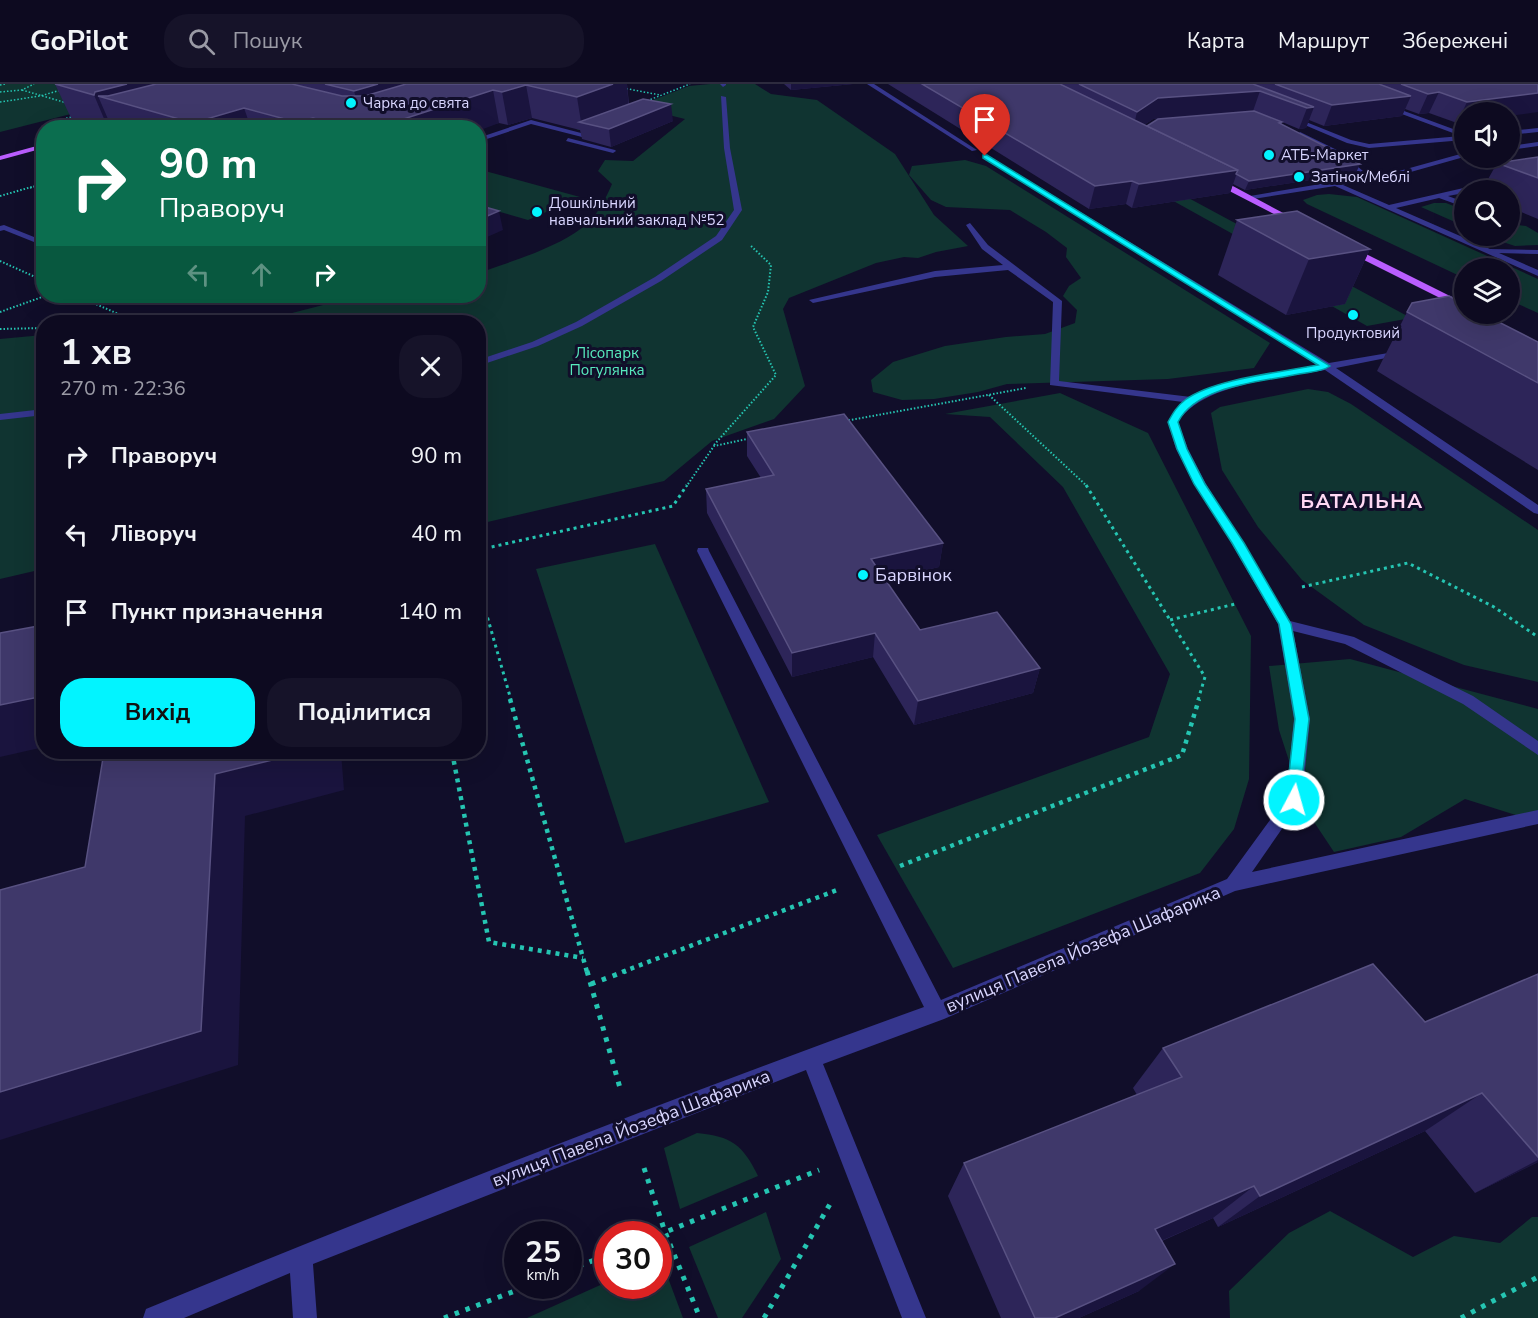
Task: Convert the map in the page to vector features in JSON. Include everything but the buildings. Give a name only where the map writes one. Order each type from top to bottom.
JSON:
[{"type":"main road","points":[[0,158],[36,148]]},
{"type":"main road","points":[[1201,173],[1311,229]]},
{"type":"main road","points":[[1342,245],[1454,302]]},
{"type":"street","points":[[870,84],[974,150]]},
{"type":"street","points":[[486,360],[536,344],[579,324],[658,279],[719,238],[738,210],[727,148],[723,97]]},
{"type":"street","points":[[1380,104],[1454,132]]},
{"type":"street","points":[[1276,112],[1349,142],[1369,146],[1454,137]]},
{"type":"street","points":[[486,138],[531,122],[582,135]]},
{"type":"street","points":[[602,127],[567,141],[613,151]]},
{"type":"street","points":[[1520,132],[1538,130]]},
{"type":"street","points":[[1297,133],[1331,148],[1353,163],[1368,179]]},
{"type":"street","points":[[1520,146],[1538,144]]},
{"type":"street","points":[[985,156],[1326,366],[1538,510]]},
{"type":"street","points":[[1250,198],[1368,179],[1430,166],[1454,158]]},
{"type":"street","points":[[1388,207],[1538,173]]},
{"type":"street","points":[[1336,184],[1538,273]]},
{"type":"street","points":[[1440,196],[1454,202]]},
{"type":"street","points":[[970,225],[985,247],[1058,301],[1054,383],[1191,400]]},
{"type":"street","points":[[0,229],[4,227],[36,241]]},
{"type":"street","points":[[1482,249],[1538,252]]},
{"type":"street","points":[[813,300],[935,274],[1010,267]]},
{"type":"street","name":"вулиця Павела Йозефа Шафарика","points":[[155,1318],[301,1257],[811,1058],[937,1012],[1233,884],[1294,800],[1302,719],[1285,624],[1227,525],[1200,484],[1182,449],[1173,422],[1179,410],[1191,400],[1217,388],[1425,347]]},
{"type":"street","points":[[0,417],[36,413]]},
{"type":"street","points":[[703,550],[937,1012]]},
{"type":"street","points":[[1285,624],[1349,640],[1468,700],[1538,749]]},
{"type":"street","points":[[1233,884],[1538,817]]},
{"type":"street","points":[[811,1058],[914,1318]]},
{"type":"street","points":[[301,1257],[305,1318]]},
{"type":"path","points":[[0,92],[22,90],[34,84]]},
{"type":"path","points":[[616,86],[661,95],[690,84]]},
{"type":"path","points":[[0,102],[40,96],[65,88]]},
{"type":"path","points":[[22,90],[73,104]]},
{"type":"path","points":[[0,97],[5,93]]},
{"type":"path","points":[[60,120],[83,114]]},
{"type":"path","points":[[0,196],[36,186]]},
{"type":"path","points":[[486,548],[673,506],[714,446],[777,375],[753,327],[768,292],[771,265],[750,244],[693,255]]},
{"type":"path","points":[[0,261],[36,277]]},
{"type":"path","points":[[0,312],[36,299]]},
{"type":"path","points":[[93,303],[121,315]]},
{"type":"path","points":[[0,329],[36,328]]},
{"type":"path","points":[[840,422],[1054,383]]},
{"type":"path","points":[[591,984],[1182,755],[1205,677],[1089,488],[989,395]]},
{"type":"path","points":[[714,446],[760,437]]},
{"type":"path","points":[[1296,579],[1303,587],[1408,563],[1494,607],[1538,637]]},
{"type":"path","points":[[1170,620],[1235,604]]},
{"type":"path","points":[[486,612],[621,1088]]},
{"type":"path","points":[[453,759],[489,942],[584,958]]},
{"type":"path","points":[[672,1230],[852,1161]]},
{"type":"path","points":[[764,1318],[852,1161]]},
{"type":"path","points":[[644,1168],[658,1221]]},
{"type":"path","points":[[672,1256],[700,1318]]},
{"type":"path","points":[[1461,1318],[1538,1277]]},
{"type":"path","points":[[444,1318],[504,1295]]},
{"type":"green space","points":[[0,84],[148,84],[169,89],[47,120],[36,120],[36,123],[0,132]]},
{"type":"green space","name":"Лісопарк Погулянка","points":[[755,84],[771,94],[817,100],[895,154],[934,215],[968,246],[918,258],[904,257],[876,263],[789,298],[783,309],[805,386],[774,419],[712,441],[664,481],[486,522],[486,315],[284,315],[331,303],[486,303],[486,270],[564,239],[577,232],[596,214],[612,184],[598,171],[605,160],[633,161],[685,119],[640,108],[582,130],[576,130],[689,86]]},
{"type":"green space","points":[[977,84],[1411,318],[1367,326],[1263,267],[1285,263],[1168,198]]},
{"type":"green space","points":[[965,160],[986,166],[1270,343],[1254,368],[1168,379],[1007,384],[978,392],[934,399],[902,400],[873,392],[871,380],[893,362],[945,346],[1045,334],[1075,323],[1077,310],[1063,296],[1069,286],[1081,278],[1066,257],[1067,248],[1010,210],[946,207],[931,200],[909,175],[912,166]]},
{"type":"green space","points":[[486,171],[580,197],[528,220],[486,208]]},
{"type":"green space","points":[[1317,195],[1357,197],[1454,241],[1454,246],[1465,246],[1492,258],[1454,258],[1454,273],[1307,204],[1303,200]]},
{"type":"green space","points":[[1434,203],[1446,203],[1454,206],[1454,222],[1421,207]]},
{"type":"green space","points":[[1520,225],[1538,233],[1538,245],[1520,246]]},
{"type":"green space","points":[[1520,271],[1538,279],[1538,313],[1520,305]]},
{"type":"green space","points":[[36,336],[36,571],[0,579],[0,339]]},
{"type":"green space","points":[[1308,389],[1328,392],[1351,404],[1538,530],[1538,682],[1464,665],[1364,625],[1302,580],[1258,527],[1222,470],[1211,413],[1220,407]]},
{"type":"green space","points":[[1060,393],[1148,433],[1251,636],[1249,779],[1234,829],[1200,873],[953,968],[877,835],[1149,737],[1170,674],[1063,487],[990,417],[945,414]]},
{"type":"green space","points":[[655,544],[769,802],[625,843],[536,569]]},
{"type":"green space","points":[[1350,659],[1538,709],[1538,822],[1465,799],[1401,837],[1334,852],[1304,807],[1279,730],[1269,666]]},
{"type":"green space","points":[[697,1133],[709,1134],[735,1144],[747,1157],[758,1176],[680,1209],[664,1148]]},
{"type":"green space","points":[[1330,1211],[1413,1257],[1454,1236],[1500,1243],[1532,1217],[1538,1217],[1538,1318],[1230,1318],[1229,1291],[1289,1233]]},
{"type":"green space","points":[[766,1212],[781,1259],[742,1318],[718,1318],[689,1247]]},
{"type":"green space","points":[[594,1288],[594,1299],[672,1299],[672,1288],[683,1318],[527,1318],[569,1299],[582,1299],[582,1293]]},
{"type":"place","name":"Чарка до свята","points":[[351,103]]},
{"type":"place","name":"АТБ-Маркет","points":[[1269,155]]},
{"type":"place","name":"Затінок/Меблі","points":[[1299,177]]},
{"type":"place","name":"Дошкільний навчальний заклад №52","points":[[537,212]]},
{"type":"place","name":"Продуктовий","points":[[1353,315]]},
{"type":"place","name":"Барвінок","points":[[863,575]]},
{"type":"district","name":"БАТАЛЬНА","points":[[1362,501]]},
{"type":"route","points":[[985,156],[1326,366],[1217,388],[1191,400],[1179,410],[1173,422],[1182,449],[1200,484],[1238,543],[1285,624],[1302,719],[1294,800]]}]
